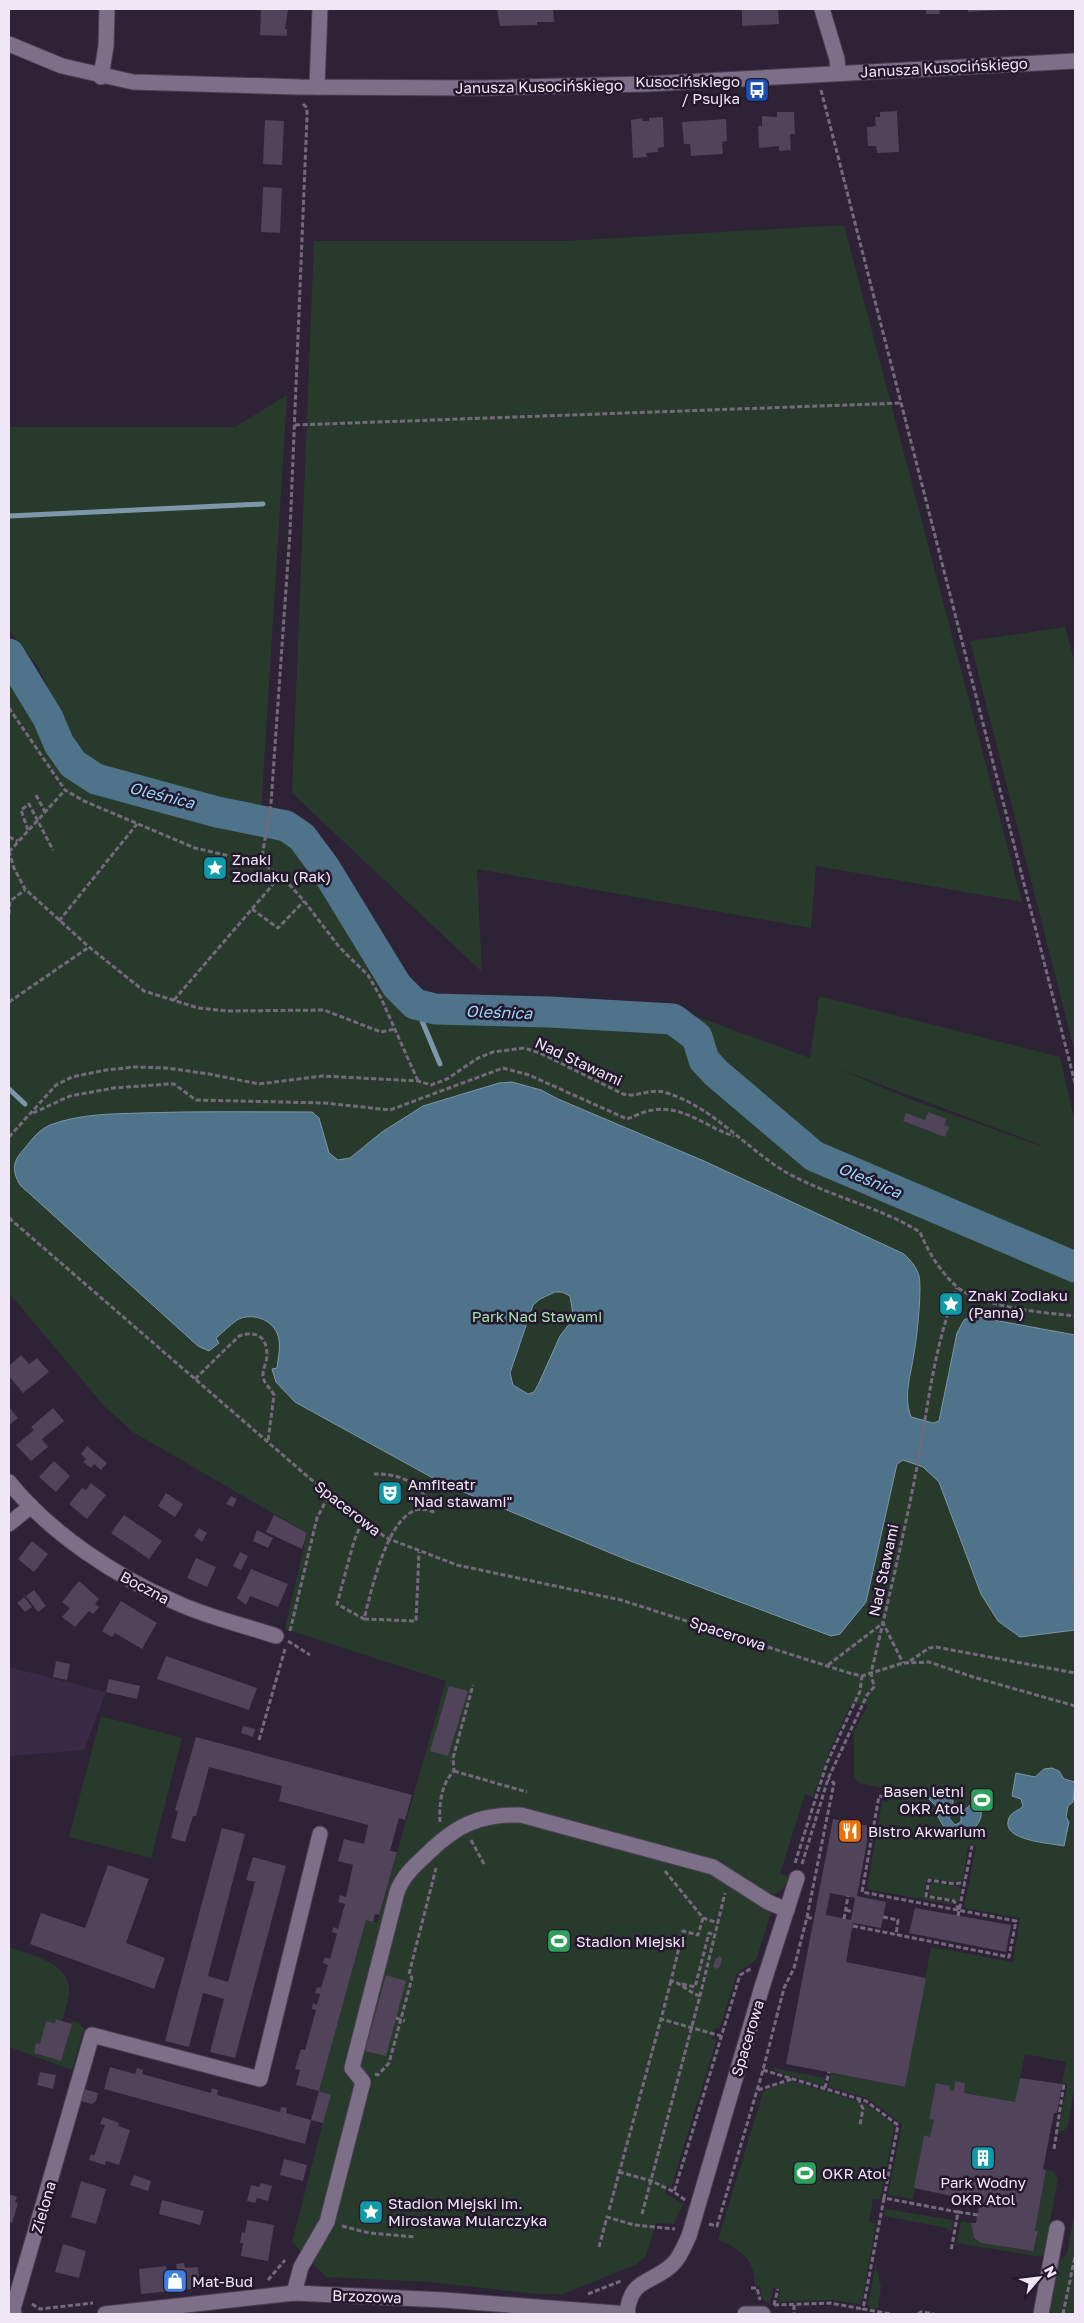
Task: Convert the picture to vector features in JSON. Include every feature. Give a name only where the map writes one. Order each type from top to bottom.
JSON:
[{"type":"street","points":[[101,76],[106,46],[107,9]]},
{"type":"street","points":[[317,87],[320,9]]},
{"type":"street","points":[[822,9],[837,59],[838,72]]},
{"type":"street","name":"Janusza Kusocińskiego","points":[[9,44],[62,66],[133,82],[300,87],[482,88],[646,84],[838,72],[1075,61]]},
{"type":"street","name":"Boczna","points":[[9,1482],[31,1506],[103,1564],[136,1583],[176,1603],[282,1638]]},
{"type":"street","points":[[9,1524],[31,1506]]},
{"type":"street","points":[[294,2293],[301,2266],[327,2222],[363,2082],[352,2068],[402,1881],[440,1840],[462,1826],[500,1814],[521,1815],[705,1864],[730,1877],[768,1902],[787,1910]]},
{"type":"street","name":"Zielona","points":[[14,2314],[13,2309],[92,2035],[260,2079],[320,1834]]},
{"type":"street","name":"Spacerowa","points":[[628,2314],[628,2298],[632,2291],[673,2264],[682,2252],[687,2218],[787,1910],[794,1875]]},
{"type":"street","points":[[1041,2314],[1057,2228]]},
{"type":"street","name":"Brzozowa","points":[[105,2314],[294,2293],[444,2300],[628,2314]]},
{"type":"street","points":[[745,2314],[767,2307]]},
{"type":"path","points":[[819,74],[823,98],[1075,1084]]},
{"type":"path","points":[[261,862],[272,803],[290,532],[307,117],[307,108],[300,100],[300,87]]},
{"type":"path","points":[[295,425],[902,403]]},
{"type":"path","points":[[9,708],[66,790],[84,801],[195,848],[261,862],[281,875],[304,901],[340,948],[368,975],[418,1081]]},
{"type":"path","points":[[66,790],[9,851],[14,868],[25,890],[133,985],[144,991],[198,1008],[228,1011],[324,1010],[382,1032],[395,1029]]},
{"type":"path","points":[[36,795],[45,812]]},
{"type":"path","points":[[28,830],[21,810],[28,804],[53,850]]},
{"type":"path","points":[[59,920],[138,824]]},
{"type":"path","points":[[9,837],[18,841]]},
{"type":"path","points":[[174,1001],[281,875]]},
{"type":"path","points":[[9,914],[9,901],[25,890]]},
{"type":"path","points":[[252,909],[278,928],[304,901]]},
{"type":"path","points":[[9,1002],[89,947]]},
{"type":"path","name":"Nad Stawami","points":[[9,1137],[56,1085],[72,1077],[134,1067],[209,1074],[258,1084],[322,1076],[418,1081],[431,1085],[447,1079],[478,1058],[493,1052],[524,1048],[540,1053],[623,1094],[632,1096],[657,1090],[668,1093],[699,1108],[737,1137],[798,1178],[920,1232],[929,1253],[957,1288],[1006,1306],[1075,1316]]},
{"type":"path","points":[[30,1114],[70,1096],[114,1088],[168,1084],[174,1084],[196,1100],[325,1104],[390,1110],[503,1068],[528,1075],[627,1119],[652,1110],[668,1110],[693,1116],[723,1133],[737,1137]]},
{"type":"path","name":"Spacerowa","points":[[9,1218],[329,1495],[362,1522],[388,1539],[457,1565],[621,1600],[862,1676]]},
{"type":"path","name":"Nad Stawami","points":[[871,1672],[916,1473],[926,1411],[944,1323],[957,1288]]},
{"type":"path","points":[[195,1379],[239,1336],[255,1333],[259,1336],[267,1357],[263,1374],[264,1382],[274,1395],[268,1442]]},
{"type":"path","points":[[364,1620],[388,1539],[404,1518],[418,1509],[433,1512],[424,1494],[416,1485],[397,1476],[374,1474]]},
{"type":"path","points":[[259,1740],[282,1638],[317,1518],[329,1495]]},
{"type":"path","points":[[362,1522],[354,1541],[337,1604],[364,1620],[416,1622],[419,1552]]},
{"type":"path","points":[[1073,1568],[1075,1592]]},
{"type":"path","points":[[828,1665],[883,1623],[903,1663]]},
{"type":"path","points":[[282,1638],[310,1655]]},
{"type":"path","points":[[910,1662],[929,1648],[936,1646],[1075,1673]]},
{"type":"path","points":[[794,1875],[827,1763],[860,1692],[862,1676],[903,1663],[929,1662],[973,1677],[1075,1706]]},
{"type":"path","points":[[794,1875],[828,1779],[868,1695],[874,1687],[871,1672]]},
{"type":"path","points":[[352,2068],[378,2075],[389,2063],[412,1978],[409,1974],[440,1850],[439,1806],[447,1778],[454,1771],[454,1758],[473,1685]]},
{"type":"path","points":[[454,1771],[527,1792]]},
{"type":"path","points":[[687,2218],[717,2226],[764,2070],[784,1988],[794,1968],[807,1918],[834,1783],[828,1779]]},
{"type":"path","points":[[852,1926],[1009,1957],[1016,1921],[860,1892],[879,1796],[889,1798]]},
{"type":"path","points":[[462,1826],[484,1864]]},
{"type":"path","points":[[958,1916],[972,1846]]},
{"type":"path","points":[[664,1869],[703,1918],[718,1923]]},
{"type":"path","points":[[642,2214],[730,1877]]},
{"type":"path","points":[[960,1911],[954,1901],[926,1896],[929,1880],[955,1884],[965,1882]]},
{"type":"path","points":[[815,1883],[820,1885]]},
{"type":"path","points":[[844,1919],[848,1896]]},
{"type":"path","points":[[846,1910],[853,1912]]},
{"type":"path","points":[[609,2210],[670,1987],[683,1931],[698,1936],[703,1918]]},
{"type":"path","points":[[807,1918],[814,1918]]},
{"type":"path","points":[[883,1918],[898,1920],[896,1935]]},
{"type":"path","points":[[671,1981],[695,1987],[709,1934],[715,1935]]},
{"type":"path","points":[[674,2192],[740,1975],[759,1964],[762,1987]]},
{"type":"path","points":[[682,1984],[688,1992],[700,1996]]},
{"type":"path","points":[[664,1986],[670,1987]]},
{"type":"path","points":[[396,2018],[405,2021]]},
{"type":"path","points":[[661,2019],[721,2036]]},
{"type":"path","points":[[764,2070],[866,2101],[898,2125],[863,2309]]},
{"type":"path","points":[[825,2088],[829,2072]]},
{"type":"path","points":[[757,2090],[793,2079]]},
{"type":"path","points":[[1054,2149],[1064,2083]]},
{"type":"path","points":[[858,2098],[863,2109],[860,2125]]},
{"type":"path","points":[[599,2247],[607,2217],[634,2225],[678,2229],[687,2218],[687,2202],[674,2192],[652,2181],[619,2172]]},
{"type":"path","points":[[884,2198],[978,2215]]},
{"type":"path","points":[[951,2251],[958,2212]]},
{"type":"path","points":[[327,2222],[369,2233],[416,2237]]},
{"type":"path","points":[[1063,2314],[1075,2256]]},
{"type":"path","points":[[751,2288],[757,2288],[759,2299],[767,2307],[830,2303],[891,2314]]},
{"type":"path","points":[[767,2307],[778,2288]]},
{"type":"path","points":[[794,2305],[794,2314]]},
{"type":"path","points":[[918,2314],[921,2312],[934,2314]]},
{"type":"shaded area","points":[[9,1667],[106,1692],[84,1750],[9,1756]]},
{"type":"green space","points":[[844,225],[1022,902],[816,866],[811,928],[477,869],[482,972],[292,793],[314,241],[565,241]]},
{"type":"green space","points":[[287,395],[261,811],[103,774],[75,746],[39,668],[9,630],[9,427],[235,427]]},
{"type":"green space","points":[[1065,627],[1075,663],[1075,1053],[970,641]]},
{"type":"green space","name":"Park Nad Stawami","points":[[9,675],[45,732],[55,754],[69,772],[85,783],[136,800],[297,839],[380,972],[409,1013],[429,1018],[498,1018],[619,1026],[649,1012],[679,1010],[810,1058],[819,996],[1060,1057],[1075,1122],[1075,2084],[1068,2126],[1063,2131],[1058,2132],[1067,2085],[1062,2084],[1066,2062],[1025,2054],[1015,2102],[964,2093],[965,2083],[955,2081],[954,2091],[949,2090],[949,2086],[936,2083],[929,2119],[934,2120],[930,2137],[924,2135],[913,2199],[888,2195],[902,2124],[867,2098],[828,2087],[831,2073],[905,2087],[931,1947],[1013,1962],[1020,1918],[964,1908],[976,1847],[968,1846],[963,1880],[954,1882],[927,1878],[924,1897],[953,1903],[952,1905],[867,1889],[882,1802],[888,1802],[890,1795],[885,1793],[886,1789],[859,1783],[854,1777],[854,1731],[868,1705],[851,1704],[829,1752],[813,1797],[805,1794],[780,1874],[788,1877],[782,1889],[769,1896],[767,1906],[771,1913],[756,1960],[737,1973],[720,2028],[714,2029],[712,2037],[716,2042],[671,2188],[667,2185],[665,2193],[683,2204],[682,2207],[674,2224],[656,2223],[646,2256],[637,2264],[563,2294],[537,2294],[430,2282],[326,2277],[292,2242],[330,2095],[319,2091],[366,1920],[377,1923],[446,1681],[285,1629],[307,1533],[133,1432],[104,1406],[9,1293]],"holes":[[[834,1067],[1041,1145],[907,1098]]]},
{"type":"green space","points":[[101,1716],[182,1738],[151,1858],[69,1837]]},
{"type":"green space","points":[[931,1882],[961,1887],[959,1902],[928,1894]]},
{"type":"green space","points":[[9,1947],[48,1962],[64,1975],[68,1983],[69,1994],[62,2021],[57,2019],[55,2023],[46,2021],[40,2044],[36,2044],[34,2053],[61,2061],[72,2021],[78,2022],[84,2029],[72,2070],[9,2047]]},
{"type":"green space","points":[[774,2068],[825,2078],[823,2086],[775,2071]]},
{"type":"green space","points":[[792,2081],[864,2103],[895,2125],[880,2200],[873,2199],[869,2222],[876,2223],[863,2297],[859,2304],[831,2300],[778,2302],[781,2289],[773,2288],[770,2302],[766,2302],[761,2297],[760,2286],[755,2285],[752,2269],[745,2256],[733,2247],[718,2240],[763,2092]]},
{"type":"green space","points":[[1046,2170],[1053,2171],[1058,2179],[1044,2254],[1041,2257],[957,2243],[961,2221],[971,2223],[974,2238],[981,2243],[1033,2251],[1038,2232],[1035,2231]]},
{"type":"green space","points":[[1075,2207],[1075,2314],[1050,2314],[1059,2262],[1067,2254]]},
{"type":"green space","points":[[885,2209],[953,2220],[951,2231],[947,2228],[884,2216]]},
{"type":"green space","points":[[876,2264],[881,2287],[878,2309],[870,2308],[868,2303]]},
{"type":"water","points":[[512,1082],[541,1090],[704,1161],[904,1254],[916,1269],[920,1282],[918,1326],[908,1393],[911,1417],[933,1423],[939,1421],[957,1333],[964,1320],[972,1316],[1075,1335],[1075,1630],[1020,1637],[998,1621],[981,1594],[939,1482],[923,1467],[903,1460],[897,1464],[866,1602],[840,1634],[831,1636],[625,1559],[442,1483],[295,1402],[276,1382],[272,1369],[277,1368],[279,1342],[277,1333],[270,1324],[260,1318],[248,1317],[237,1320],[216,1338],[219,1343],[209,1351],[198,1346],[20,1185],[14,1170],[18,1157],[33,1138],[50,1125],[61,1121],[95,1115],[161,1112],[312,1112],[319,1118],[329,1153],[338,1160],[350,1158],[382,1132],[423,1106],[499,1083]],"holes":[[[555,1292],[562,1292],[570,1296],[573,1314],[570,1323],[560,1336],[538,1385],[534,1392],[528,1394],[513,1385],[510,1373],[533,1305],[540,1299]]]},
{"type":"water","points":[[1052,1768],[1059,1771],[1064,1779],[1075,1782],[1073,1802],[1068,1806],[1066,1817],[1069,1822],[1064,1846],[1028,1840],[1012,1832],[1008,1826],[1010,1816],[1023,1806],[1021,1799],[1012,1796],[1016,1773],[1035,1777],[1044,1769]]},
{"type":"water","points":[[942,1791],[953,1799],[953,1807],[949,1818],[955,1825],[961,1822],[961,1813],[977,1799],[981,1808],[981,1816],[974,1828],[960,1833],[952,1832],[944,1827],[938,1817],[939,1806],[943,1806],[943,1802],[936,1806],[929,1799],[934,1793]]},
{"type":"building","points":[[261,9],[288,9],[285,29],[287,29],[287,36],[260,35]]},
{"type":"building","points":[[497,9],[553,9],[554,22],[537,22],[537,25],[500,26]]},
{"type":"building","points":[[742,9],[778,9],[779,24],[742,26]]},
{"type":"building","points":[[926,9],[939,9],[940,14],[926,14]]},
{"type":"building","points":[[968,9],[1003,9],[1003,10],[968,12]]},
{"type":"building","points":[[897,111],[899,152],[877,153],[876,146],[868,146],[867,127],[876,126],[875,117],[880,117],[880,112]]},
{"type":"building","points":[[777,112],[794,112],[795,134],[790,134],[791,150],[779,151],[779,146],[759,148],[758,126],[762,126],[762,116],[777,117]]},
{"type":"building","points":[[663,117],[664,147],[658,148],[658,152],[646,153],[647,157],[633,158],[631,120],[643,118],[642,121],[649,121],[649,118]]},
{"type":"building","points":[[726,119],[727,141],[722,142],[723,154],[691,156],[690,144],[684,144],[682,122]]},
{"type":"building","points":[[265,120],[284,121],[282,165],[263,164]]},
{"type":"building","points":[[263,187],[282,188],[280,233],[261,232]]},
{"type":"building","points":[[928,1112],[947,1119],[944,1125],[949,1127],[945,1137],[903,1121],[906,1113],[925,1120]]},
{"type":"building","points":[[21,1355],[29,1364],[37,1358],[49,1372],[23,1393],[9,1376],[9,1366]]},
{"type":"building","points":[[9,1407],[18,1418],[9,1425]]},
{"type":"building","points":[[53,1408],[64,1421],[42,1439],[48,1447],[31,1461],[16,1445],[34,1430],[31,1427]]},
{"type":"building","points":[[87,1446],[107,1463],[101,1470],[94,1464],[91,1468],[83,1462],[86,1459],[81,1454]]},
{"type":"building","points":[[54,1461],[70,1476],[56,1492],[39,1477]]},
{"type":"building","points":[[91,1483],[106,1495],[87,1519],[69,1504],[82,1488],[86,1490]]},
{"type":"building","points":[[166,1493],[183,1504],[175,1517],[158,1506]]},
{"type":"building","points":[[231,1496],[237,1499],[233,1507],[226,1504]]},
{"type":"building","points":[[124,1515],[162,1541],[149,1559],[111,1533]]},
{"type":"building","points":[[274,1515],[307,1533],[302,1549],[266,1532]]},
{"type":"building","points":[[199,1528],[207,1533],[202,1542],[194,1536]]},
{"type":"building","points":[[257,1530],[273,1538],[268,1548],[253,1541]]},
{"type":"building","points":[[32,1541],[48,1554],[34,1572],[18,1559]]},
{"type":"building","points":[[240,1552],[248,1556],[241,1570],[233,1566]]},
{"type":"building","points":[[196,1558],[216,1567],[207,1587],[187,1578]]},
{"type":"building","points":[[251,1569],[288,1584],[278,1607],[250,1596],[246,1605],[237,1598]]},
{"type":"building","points":[[79,1581],[99,1599],[95,1604],[99,1607],[93,1614],[89,1611],[75,1627],[62,1617],[70,1608],[62,1602]]},
{"type":"building","points":[[34,1590],[46,1606],[38,1612],[26,1596]]},
{"type":"building","points":[[24,1597],[32,1607],[25,1612],[17,1603]]},
{"type":"building","points":[[121,1601],[157,1623],[142,1649],[115,1633],[112,1637],[102,1631]]},
{"type":"building","points":[[166,1656],[257,1688],[249,1710],[157,1679]]},
{"type":"building","points":[[56,1661],[70,1664],[67,1680],[53,1677]]},
{"type":"building","points":[[109,1679],[140,1686],[137,1699],[106,1692]]},
{"type":"building","points":[[449,1686],[468,1691],[448,1756],[430,1751]]},
{"type":"building","points":[[243,1726],[255,1729],[253,1737],[241,1733]]},
{"type":"building","points":[[196,1737],[412,1795],[405,1820],[399,1818],[390,1851],[397,1852],[379,1915],[375,1914],[373,1922],[366,1920],[319,2091],[296,2085],[300,2070],[295,2069],[301,2049],[305,2050],[316,2010],[312,2009],[313,2003],[317,2005],[320,1994],[315,1993],[317,1987],[321,1988],[328,1965],[323,1963],[325,1957],[330,1959],[337,1934],[332,1932],[333,1927],[338,1929],[345,1904],[338,1902],[340,1895],[346,1897],[353,1865],[338,1861],[344,1839],[364,1844],[368,1825],[279,1801],[282,1786],[209,1767],[196,1816],[193,1816],[185,1842],[171,1838],[178,1811],[175,1810]]},
{"type":"building","points":[[833,1819],[870,1826],[857,1896],[886,1902],[881,1928],[853,1923],[846,1962],[926,1978],[905,2087],[786,2064]],"holes":[[[830,1893],[855,1898],[851,1920],[826,1915]]]},
{"type":"building","points":[[222,1828],[245,1834],[208,1976],[228,1982],[255,1882],[246,1880],[253,1857],[286,1866],[235,2058],[210,2052],[224,1999],[203,1993],[189,2047],[165,2041]]},
{"type":"building","points":[[108,1865],[149,1879],[126,1943],[165,1958],[154,1989],[30,1944],[41,1913],[85,1928]]},
{"type":"building","points":[[915,1908],[1011,1925],[1006,1952],[909,1933]]},
{"type":"building","points":[[720,1956],[722,1959],[720,1967],[716,1969],[713,1966],[716,1958]]},
{"type":"building","points":[[386,1975],[406,1981],[386,2056],[365,2051]]},
{"type":"building","points":[[56,2019],[72,2024],[61,2061],[34,2053],[36,2043],[40,2044],[46,2021],[55,2023]]},
{"type":"building","points":[[110,2067],[135,2074],[137,2068],[143,2070],[142,2074],[211,2093],[212,2088],[218,2090],[217,2095],[280,2112],[281,2107],[287,2108],[286,2113],[311,2120],[305,2144],[104,2089]]},
{"type":"building","points":[[40,2072],[56,2075],[53,2089],[37,2085]]},
{"type":"building","name":"Park Wodny OKR Atol","points":[[1020,2078],[1062,2084],[1043,2169],[1046,2170],[1035,2231],[1038,2231],[1033,2251],[981,2243],[974,2238],[971,2223],[976,2223],[980,2202],[914,2188],[924,2135],[930,2137],[934,2120],[929,2119],[936,2083],[950,2086],[949,2090],[954,2091],[955,2081],[965,2083],[964,2093],[1015,2102]]},
{"type":"building","points":[[84,2089],[98,2093],[96,2101],[92,2104],[81,2101]]},
{"type":"building","points":[[319,2091],[331,2095],[323,2123],[311,2120]]},
{"type":"building","points":[[103,2117],[119,2123],[118,2126],[130,2130],[119,2165],[106,2161],[105,2165],[89,2160],[91,2154],[94,2156],[105,2125],[100,2124]]},
{"type":"building","points":[[284,2159],[307,2165],[303,2181],[280,2175]]},
{"type":"building","points":[[134,2175],[151,2181],[148,2191],[130,2185]]},
{"type":"building","points":[[81,2181],[106,2189],[96,2224],[71,2217]]},
{"type":"building","points":[[261,2183],[272,2186],[268,2201],[257,2198],[255,2203],[247,2201],[251,2185],[259,2187]]},
{"type":"building","points":[[9,2194],[17,2197],[15,2202],[18,2203],[12,2223],[9,2222]]},
{"type":"building","points":[[162,2200],[204,2211],[200,2225],[159,2214]]},
{"type":"building","points":[[247,2220],[274,2225],[268,2261],[241,2256],[243,2243],[240,2243],[242,2232],[245,2233]]},
{"type":"building","points":[[63,2244],[86,2251],[79,2278],[55,2272]]},
{"type":"building","points":[[184,2263],[185,2268],[198,2267],[200,2288],[141,2294],[139,2269],[166,2266],[167,2271],[177,2270],[176,2264]]},
{"type":"waterway","points":[[9,516],[263,504]]},
{"type":"waterway","name":"Oleśnica","points":[[9,654],[48,718],[59,744],[73,764],[96,779],[217,812],[286,826],[302,837],[325,868],[397,986],[415,1004],[435,1009],[550,1012],[673,1019],[697,1037],[704,1060],[716,1073],[814,1156],[1075,1267]]},
{"type":"waterway","points":[[415,1004],[440,1064]]},
{"type":"waterway","points":[[9,1089],[25,1104]]},
{"type":"place","name":"Kusocińskiego / Psujka","points":[[757,90]]},
{"type":"place","name":"Znaki Zodiaku (Rak)","points":[[215,868]]},
{"type":"place","name":"Znaki Zodiaku (Panna)","points":[[951,1304]]},
{"type":"place","name":"Amfiteatr \"Nad stawami\"","points":[[390,1493]]},
{"type":"place","name":"Basen letni OKR Atol","points":[[982,1800]]},
{"type":"place","name":"Bistro Akwarium","points":[[850,1831]]},
{"type":"place","name":"Stadion Miejski","points":[[559,1941]]},
{"type":"place","name":"Park Wodny OKR Atol","points":[[983,2158]]},
{"type":"place","name":"OKR Atol","points":[[805,2173]]},
{"type":"place","name":"Stadion Miejski im. Mirosława Mularczyka","points":[[371,2212]]},
{"type":"place","name":"Mat-Bud","points":[[175,2281]]}]
